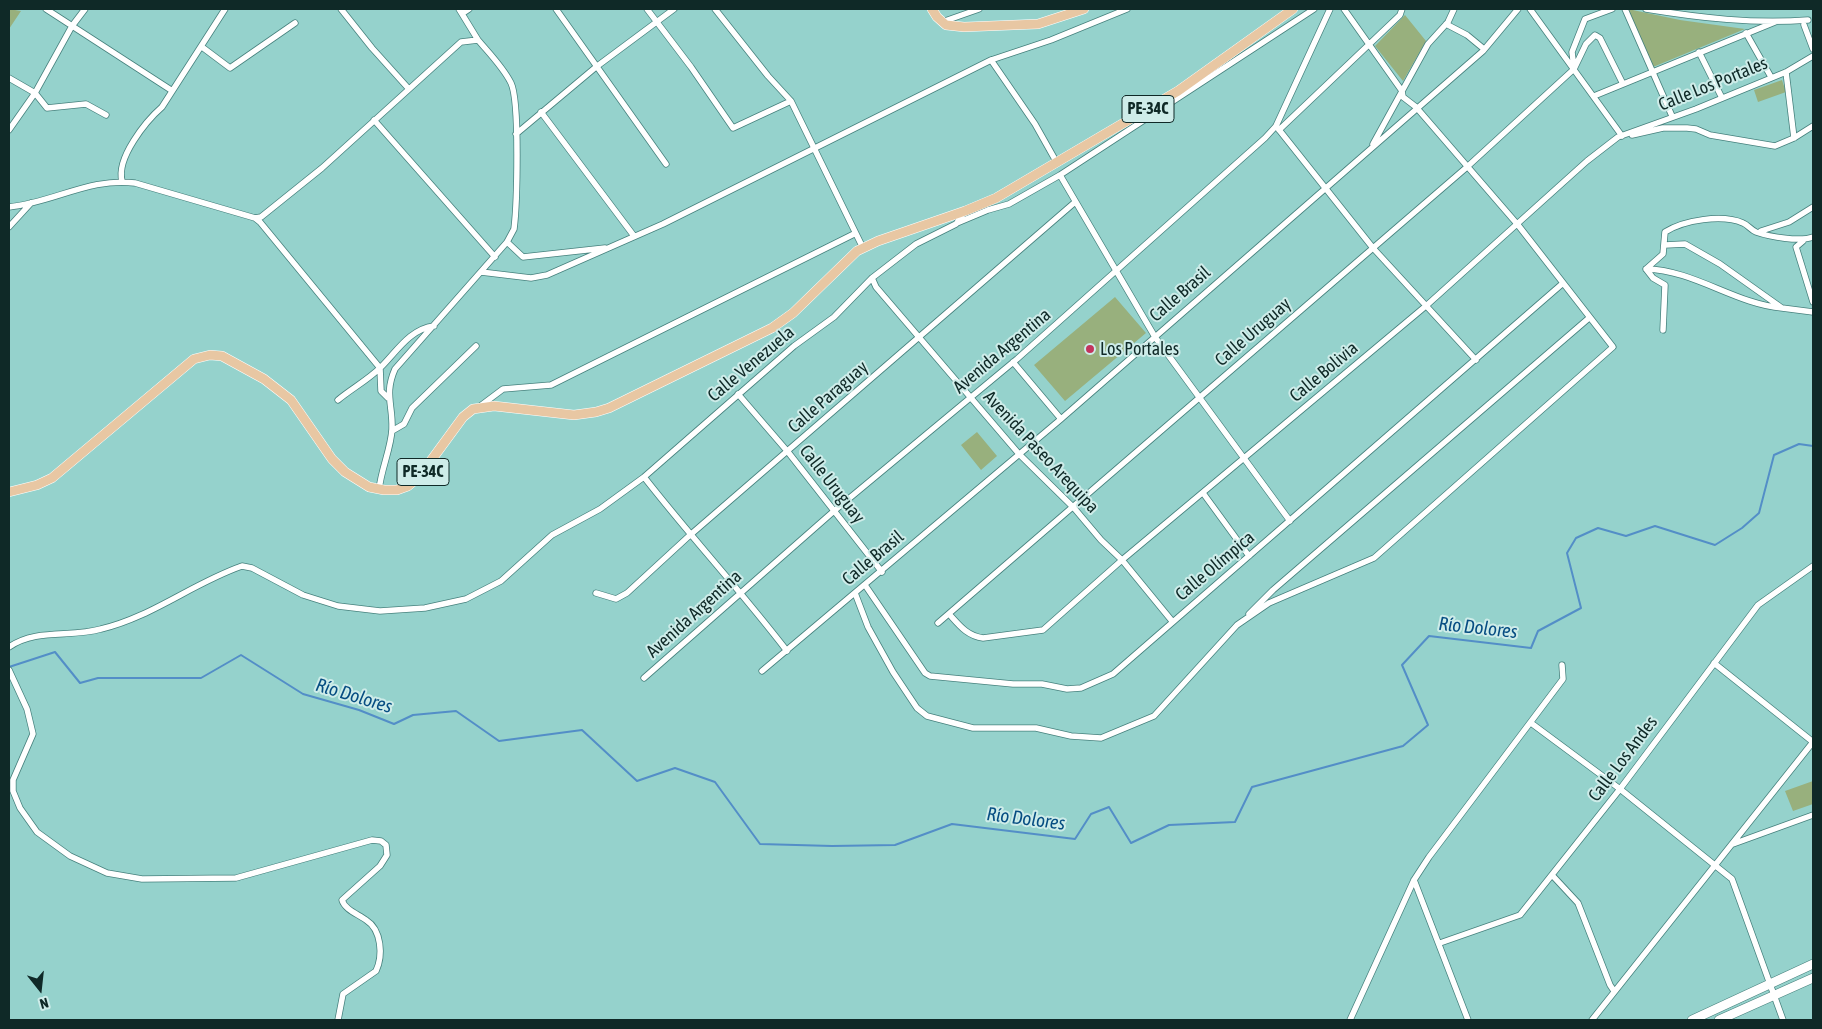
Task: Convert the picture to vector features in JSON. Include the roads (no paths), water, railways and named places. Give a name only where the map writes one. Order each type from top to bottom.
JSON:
[{"type":"main road","points":[[932,9],[942,22],[954,27],[1038,24],[1084,9]]},
{"type":"main road","name":"PE-34C","points":[[9,492],[37,485],[52,478],[194,359],[215,354],[237,362],[277,388],[298,409],[337,465],[355,480],[379,490],[397,490],[413,483],[462,417],[478,408],[494,406],[574,415],[596,412],[609,408],[772,328],[793,313],[841,264],[863,248],[966,211],[996,198],[1178,91],[1293,9]]},
{"type":"street","points":[[46,9],[171,90]]},
{"type":"street","points":[[9,130],[35,93],[72,26],[85,9]]},
{"type":"street","points":[[122,181],[120,174],[126,155],[151,117],[162,107],[171,90],[202,47],[225,9]]},
{"type":"street","points":[[341,9],[372,48],[408,88]]},
{"type":"street","points":[[379,490],[392,431],[388,398],[390,379],[395,368],[401,359],[434,326],[495,257],[507,242],[514,229],[516,216],[516,134],[514,92],[511,83],[478,40],[461,11],[469,9]]},
{"type":"street","points":[[556,9],[666,164]]},
{"type":"street","points":[[647,9],[718,104],[733,128],[791,101]]},
{"type":"street","points":[[516,134],[596,67],[674,9]]},
{"type":"street","points":[[715,9],[768,76],[791,101],[815,147],[854,234],[863,248]]},
{"type":"street","points":[[942,22],[979,9]]},
{"type":"street","points":[[481,272],[531,278],[547,275],[680,216],[991,60],[1051,40],[1127,9]]},
{"type":"street","points":[[956,224],[988,210],[1009,204],[1060,175],[1314,9]]},
{"type":"street","name":"Avenida Argentina","points":[[644,678],[834,511],[1013,362],[1277,128],[1330,9]]},
{"type":"street","points":[[1238,625],[1269,603],[1374,558],[1613,347],[1562,284],[1518,225],[1416,107],[1403,97],[1402,91],[1368,46],[1344,9]]},
{"type":"street","points":[[1402,9],[1400,15],[1368,46],[1277,128],[1373,248],[1476,360]]},
{"type":"street","points":[[1371,147],[1428,44],[1446,24],[1454,9]]},
{"type":"street","name":"Calle Brasil","points":[[762,671],[882,572],[1061,418],[1484,49],[1518,9]]},
{"type":"street","points":[[1530,9],[1622,136],[1662,128],[1687,128],[1696,129],[1710,136],[1754,141],[1761,145],[1775,146],[1794,138],[1813,126]]},
{"type":"street","points":[[1574,69],[1572,52],[1585,19],[1612,9]]},
{"type":"street","points":[[1625,9],[1672,116]]},
{"type":"street","points":[[1646,9],[1698,18],[1806,23],[1813,49]]},
{"type":"street","points":[[1594,96],[1775,22]]},
{"type":"street","points":[[202,47],[230,68],[295,23]]},
{"type":"street","points":[[1446,24],[1466,35],[1484,49]]},
{"type":"street","points":[[1746,33],[1772,77]]},
{"type":"street","points":[[1574,69],[1586,44],[1595,35],[1600,38],[1623,84]]},
{"type":"street","points":[[254,218],[273,208],[322,168],[408,88],[461,42],[478,40]]},
{"type":"street","points":[[1699,52],[1722,98]]},
{"type":"street","name":"Calle Los Portales","points":[[1622,136],[1786,72],[1813,56]]},
{"type":"street","points":[[991,60],[1034,124],[1057,163]]},
{"type":"street","name":"Calle Uruguay","points":[[938,623],[1074,508],[1467,167],[1574,69]]},
{"type":"street","points":[[1786,72],[1794,138]]},
{"type":"street","points":[[9,78],[35,93],[47,108],[86,104],[106,115]]},
{"type":"street","points":[[541,112],[634,236]]},
{"type":"street","points":[[374,120],[495,257]]},
{"type":"street","name":"Calle Bolivia","points":[[949,614],[974,637],[982,638],[1043,630],[1122,560],[1246,459],[1427,305],[1587,161],[1622,136]]},
{"type":"street","points":[[1060,175],[1074,203],[1117,271],[1155,337],[1290,521]]},
{"type":"street","points":[[9,207],[31,203],[73,190],[122,181],[135,182],[254,218],[260,222],[380,368],[381,391],[388,398]]},
{"type":"street","points":[[9,226],[31,203]]},
{"type":"street","name":"Calle Paraguay","points":[[596,593],[616,599],[621,597],[1074,203]]},
{"type":"street","points":[[1756,232],[1789,222],[1813,207]]},
{"type":"street","name":"Calle Venezuela","points":[[9,647],[20,639],[36,634],[68,635],[101,630],[145,614],[242,566],[252,568],[303,595],[338,606],[380,611],[425,608],[466,599],[501,580],[552,535],[600,509],[644,477],[794,346],[834,317],[872,278],[916,244],[956,224],[966,211]]},
{"type":"street","points":[[1646,269],[1663,254],[1665,245],[1664,232],[1675,226],[1701,219],[1742,223],[1756,232],[1803,241]]},
{"type":"street","points":[[478,408],[503,389],[550,385],[854,234]]},
{"type":"street","points":[[1813,237],[1803,241],[1796,247],[1813,302]]},
{"type":"street","points":[[507,242],[523,257],[612,247]]},
{"type":"street","points":[[1665,245],[1685,244],[1720,264],[1782,308]]},
{"type":"street","points":[[1646,269],[1658,269],[1684,276],[1754,302],[1813,312]]},
{"type":"street","points":[[1646,269],[1652,278],[1665,285],[1663,330]]},
{"type":"street","name":"Avenida Paseo Arequipa","points":[[872,278],[876,287],[918,338],[1019,454],[1074,508],[1101,540],[1122,560],[1172,621]]},
{"type":"street","name":"Calle Olímpica","points":[[865,585],[925,673],[937,678],[970,679],[1013,684],[1042,684],[1067,689],[1081,688],[1113,674],[1562,284]]},
{"type":"street","points":[[855,593],[868,627],[893,672],[917,708],[927,716],[973,728],[1036,728],[1071,736],[1101,738],[1154,716],[1273,590],[1589,318]]},
{"type":"street","points":[[338,400],[380,368],[410,337],[424,327],[434,326]]},
{"type":"street","points":[[392,431],[404,424],[412,408],[476,346]]},
{"type":"street","points":[[1013,362],[1061,418]]},
{"type":"street","name":"Calle Uruguay","points":[[738,394],[788,452],[882,572]]},
{"type":"street","points":[[644,477],[689,536],[741,592],[787,650]]},
{"type":"street","points":[[1203,493],[1249,556]]},
{"type":"street","name":"Calle Los Andes","points":[[1440,943],[1520,915],[1620,789],[1758,605],[1813,566]]},
{"type":"street","points":[[1592,1020],[1813,742],[1714,663]]},
{"type":"street","points":[[1350,1020],[1414,880],[1429,856],[1563,679],[1562,665]]},
{"type":"street","points":[[9,670],[28,708],[33,734],[13,780],[13,791],[20,808],[37,832],[70,856],[107,873],[142,879],[218,880],[236,878],[372,840],[381,841],[386,845],[387,855],[380,866],[343,896],[342,900],[348,909],[370,923],[381,948],[376,972],[343,994],[338,1020]]},
{"type":"street","points":[[1531,723],[1620,789],[1732,879],[1783,1020]]},
{"type":"street","points":[[1733,844],[1813,815]]},
{"type":"street","points":[[1552,875],[1578,903],[1614,991]]},
{"type":"street","points":[[1414,880],[1440,943],[1468,1020]]},
{"type":"street","points":[[1692,1020],[1813,964]]},
{"type":"street","points":[[1719,1020],[1813,978]]},
{"type":"waterway","name":"Río Dolores","points":[[9,667],[55,652],[80,683],[98,678],[201,678],[241,655],[303,694],[359,710],[394,724],[413,715],[456,711],[499,741],[582,730],[637,781],[675,768],[715,782],[760,844],[895,845],[952,824],[1075,839],[1091,814],[1109,807],[1131,843],[1169,825],[1235,822],[1252,787],[1403,746],[1428,725],[1402,665],[1429,636],[1531,648],[1538,631],[1581,608],[1567,553],[1576,538],[1598,528],[1626,536],[1655,526],[1715,545],[1742,528],[1759,513],[1774,455],[1799,444],[1813,446]]},
{"type":"place","name":"Los Portales","points":[[1090,349]]}]
